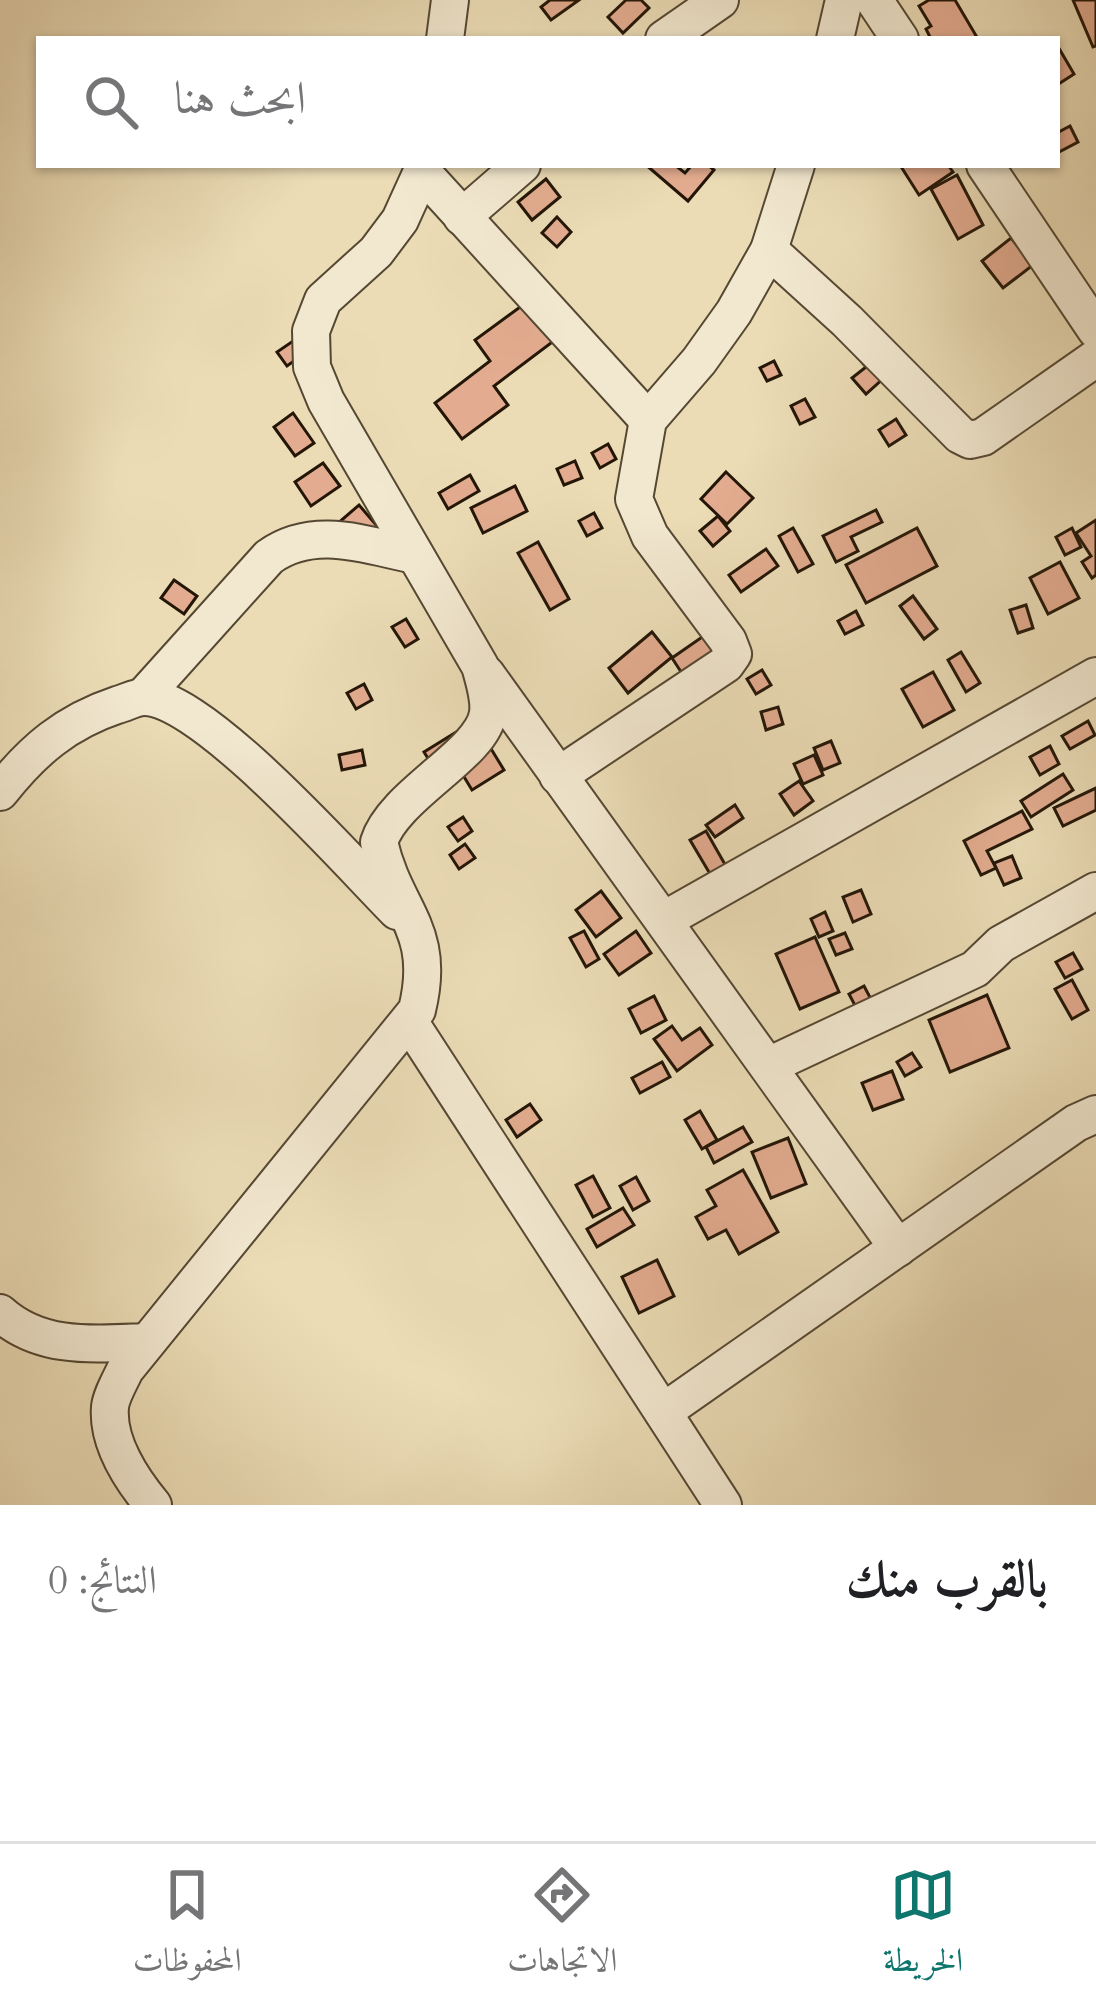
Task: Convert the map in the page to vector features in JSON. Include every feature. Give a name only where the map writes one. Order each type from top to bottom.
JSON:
[{"type":"street","points":[[446,36],[449,0]]},
{"type":"street","points":[[668,36],[720,0]]},
{"type":"street","points":[[836,36],[844,0]]},
{"type":"street","points":[[874,0],[899,36]]},
{"type":"street","points":[[462,218],[519,168]]},
{"type":"street","points":[[558,776],[726,664],[733,654],[638,517],[634,499],[648,421],[699,361],[770,250],[795,168]]},
{"type":"street","points":[[987,168],[1096,329]]},
{"type":"street","points":[[648,421],[462,218],[425,169],[400,220],[376,252],[323,300],[311,331],[312,367],[326,401],[480,667],[898,1248]]},
{"type":"street","points":[[770,250],[970,440],[983,437],[1096,358]]},
{"type":"street","points":[[0,792],[26,759],[59,730],[143,697],[269,557],[288,543],[333,539],[415,555]]},
{"type":"street","points":[[154,1505],[136,1484],[114,1438],[110,1406],[125,1370],[146,1342],[417,1010],[424,953],[382,860],[379,842],[384,826],[481,732],[488,713],[480,667]]},
{"type":"street","points":[[664,920],[1096,676]]},
{"type":"street","points":[[143,697],[169,703],[214,731],[416,931]]},
{"type":"street","points":[[768,1066],[975,969],[1000,944],[1096,891]]},
{"type":"street","points":[[409,1022],[723,1505]]},
{"type":"street","points":[[663,1412],[1076,1123],[1096,1114]]},
{"type":"street","points":[[0,1313],[44,1339],[83,1344],[146,1342]]},
{"type":"building","points":[[550,0],[579,0],[551,20],[541,7]]},
{"type":"building","points":[[626,0],[641,0],[649,8],[623,33],[608,17]]},
{"type":"building","points":[[929,0],[955,0],[976,36],[930,36],[926,29],[931,26],[919,6]]},
{"type":"building","points":[[1073,0],[1096,0],[1096,46],[1093,47]]},
{"type":"building","points":[[1060,50],[1074,74],[1060,83]]},
{"type":"building","points":[[1070,126],[1078,142],[1060,151],[1060,131]]},
{"type":"building","points":[[650,168],[679,168],[685,173],[689,168],[714,170],[688,201]]},
{"type":"building","points":[[902,168],[950,168],[953,172],[919,195]]},
{"type":"building","points":[[957,175],[983,225],[958,239],[931,189]]},
{"type":"building","points":[[546,179],[560,197],[532,220],[518,202]]},
{"type":"building","points":[[557,217],[571,232],[557,247],[542,233]]},
{"type":"building","points":[[1011,238],[1033,265],[1003,288],[982,261]]},
{"type":"building","points":[[531,299],[559,337],[494,386],[508,405],[462,439],[435,403],[490,361],[475,340]]},
{"type":"building","points":[[296,339],[305,353],[287,366],[277,352]]},
{"type":"building","points":[[850,348],[896,367],[866,394],[852,378],[866,367]]},
{"type":"building","points":[[774,361],[781,375],[767,381],[760,368]]},
{"type":"building","points":[[805,399],[815,417],[800,424],[791,406]]},
{"type":"building","points":[[293,413],[314,443],[295,456],[274,427]]},
{"type":"building","points":[[896,419],[906,435],[889,446],[879,430]]},
{"type":"building","points":[[608,444],[616,459],[600,468],[592,453]]},
{"type":"building","points":[[575,461],[582,478],[564,485],[557,469]]},
{"type":"building","points":[[323,463],[340,486],[311,506],[295,482]]},
{"type":"building","points":[[726,472],[753,498],[727,524],[701,499]]},
{"type":"building","points":[[470,475],[479,491],[448,509],[439,493]]},
{"type":"building","points":[[515,486],[527,511],[483,533],[471,508]]},
{"type":"building","points":[[359,505],[383,533],[329,531]]},
{"type":"building","points":[[876,510],[882,522],[851,537],[858,551],[836,562],[823,536]]},
{"type":"building","points":[[594,513],[602,528],[587,536],[579,521]]},
{"type":"building","points":[[718,516],[730,531],[713,546],[700,531]]},
{"type":"building","points":[[1096,520],[1096,575],[1092,578],[1082,562],[1091,556],[1076,533]]},
{"type":"building","points":[[793,528],[813,564],[798,572],[779,536]]},
{"type":"building","points":[[917,528],[937,566],[866,603],[846,565]]},
{"type":"building","points":[[1072,528],[1081,547],[1065,555],[1056,537]]},
{"type":"building","points":[[538,542],[569,599],[550,610],[518,553]]},
{"type":"building","points":[[766,549],[778,566],[741,592],[729,575]]},
{"type":"building","points":[[1060,562],[1079,598],[1048,614],[1030,578]]},
{"type":"building","points":[[174,580],[197,596],[184,614],[161,598]]},
{"type":"building","points":[[913,596],[937,629],[924,639],[900,606]]},
{"type":"building","points":[[1026,605],[1033,628],[1018,633],[1010,610]]},
{"type":"building","points":[[856,611],[863,625],[845,634],[838,621]]},
{"type":"building","points":[[406,619],[418,639],[405,647],[392,627]]},
{"type":"building","points":[[652,632],[672,657],[628,693],[609,668]]},
{"type":"building","points":[[705,635],[719,655],[685,678],[672,658]]},
{"type":"building","points":[[961,652],[980,683],[966,692],[948,660]]},
{"type":"building","points":[[762,670],[771,685],[756,694],[747,679]]},
{"type":"building","points":[[933,672],[954,710],[923,727],[902,689]]},
{"type":"building","points":[[364,684],[372,700],[356,709],[347,693]]},
{"type":"building","points":[[778,707],[783,724],[766,730],[761,712]]},
{"type":"building","points":[[474,721],[504,770],[472,790],[452,757],[434,768],[424,752]]},
{"type":"building","points":[[1088,721],[1095,735],[1070,749],[1062,736]]},
{"type":"building","points":[[831,741],[840,763],[823,770],[814,748]]},
{"type":"building","points":[[1050,746],[1059,764],[1040,775],[1030,757]]},
{"type":"building","points":[[362,750],[365,765],[342,770],[339,755]]},
{"type":"building","points":[[814,755],[823,775],[803,784],[794,764]]},
{"type":"building","points":[[1063,774],[1073,790],[1031,817],[1021,801]]},
{"type":"building","points":[[799,781],[813,801],[794,815],[780,794]]},
{"type":"building","points":[[1096,788],[1096,810],[1063,826],[1054,808]]},
{"type":"building","points":[[735,805],[743,818],[715,837],[706,825]]},
{"type":"building","points":[[1022,811],[1032,829],[987,851],[996,868],[981,875],[964,841]]},
{"type":"building","points":[[463,817],[472,831],[458,841],[448,827]]},
{"type":"building","points":[[706,831],[731,875],[716,884],[690,840]]},
{"type":"building","points":[[465,844],[475,858],[459,869],[450,855]]},
{"type":"building","points":[[1012,856],[1021,878],[1004,885],[994,863]]},
{"type":"building","points":[[861,890],[871,914],[853,922],[843,897]]},
{"type":"building","points":[[601,891],[621,918],[596,937],[576,910]]},
{"type":"building","points":[[825,912],[833,931],[819,937],[811,919]]},
{"type":"building","points":[[584,931],[599,959],[586,967],[570,938]]},
{"type":"building","points":[[636,931],[651,953],[619,975],[604,954]]},
{"type":"building","points":[[845,933],[852,949],[836,955],[829,939]]},
{"type":"building","points":[[815,937],[839,992],[800,1009],[776,954]]},
{"type":"building","points":[[1073,953],[1082,969],[1065,978],[1056,962]]},
{"type":"building","points":[[1072,980],[1088,1010],[1072,1019],[1055,989]]},
{"type":"building","points":[[864,986],[874,1005],[859,1013],[849,994]]},
{"type":"building","points":[[987,995],[1009,1048],[950,1072],[929,1020]]},
{"type":"building","points":[[654,996],[666,1020],[641,1033],[629,1009]]},
{"type":"building","points":[[672,1026],[682,1040],[700,1028],[712,1045],[677,1071],[654,1039]]},
{"type":"building","points":[[912,1053],[921,1067],[905,1076],[897,1062]]},
{"type":"building","points":[[662,1062],[670,1077],[640,1093],[632,1078]]},
{"type":"building","points":[[892,1071],[903,1099],[873,1110],[862,1083]]},
{"type":"building","points":[[530,1104],[541,1120],[517,1137],[506,1120]]},
{"type":"building","points":[[700,1111],[717,1140],[702,1149],[685,1120]]},
{"type":"building","points":[[743,1127],[752,1142],[714,1163],[706,1147]]},
{"type":"building","points":[[788,1138],[806,1184],[771,1198],[752,1152]]},
{"type":"building","points":[[743,1170],[778,1232],[739,1254],[726,1230],[708,1239],[696,1217],[716,1206],[707,1190]]},
{"type":"building","points":[[593,1176],[610,1208],[593,1217],[576,1185]]},
{"type":"building","points":[[636,1177],[649,1201],[633,1210],[620,1186]]},
{"type":"building","points":[[623,1208],[634,1225],[597,1247],[587,1229]]},
{"type":"building","points":[[657,1260],[674,1296],[639,1313],[622,1277]]}]
